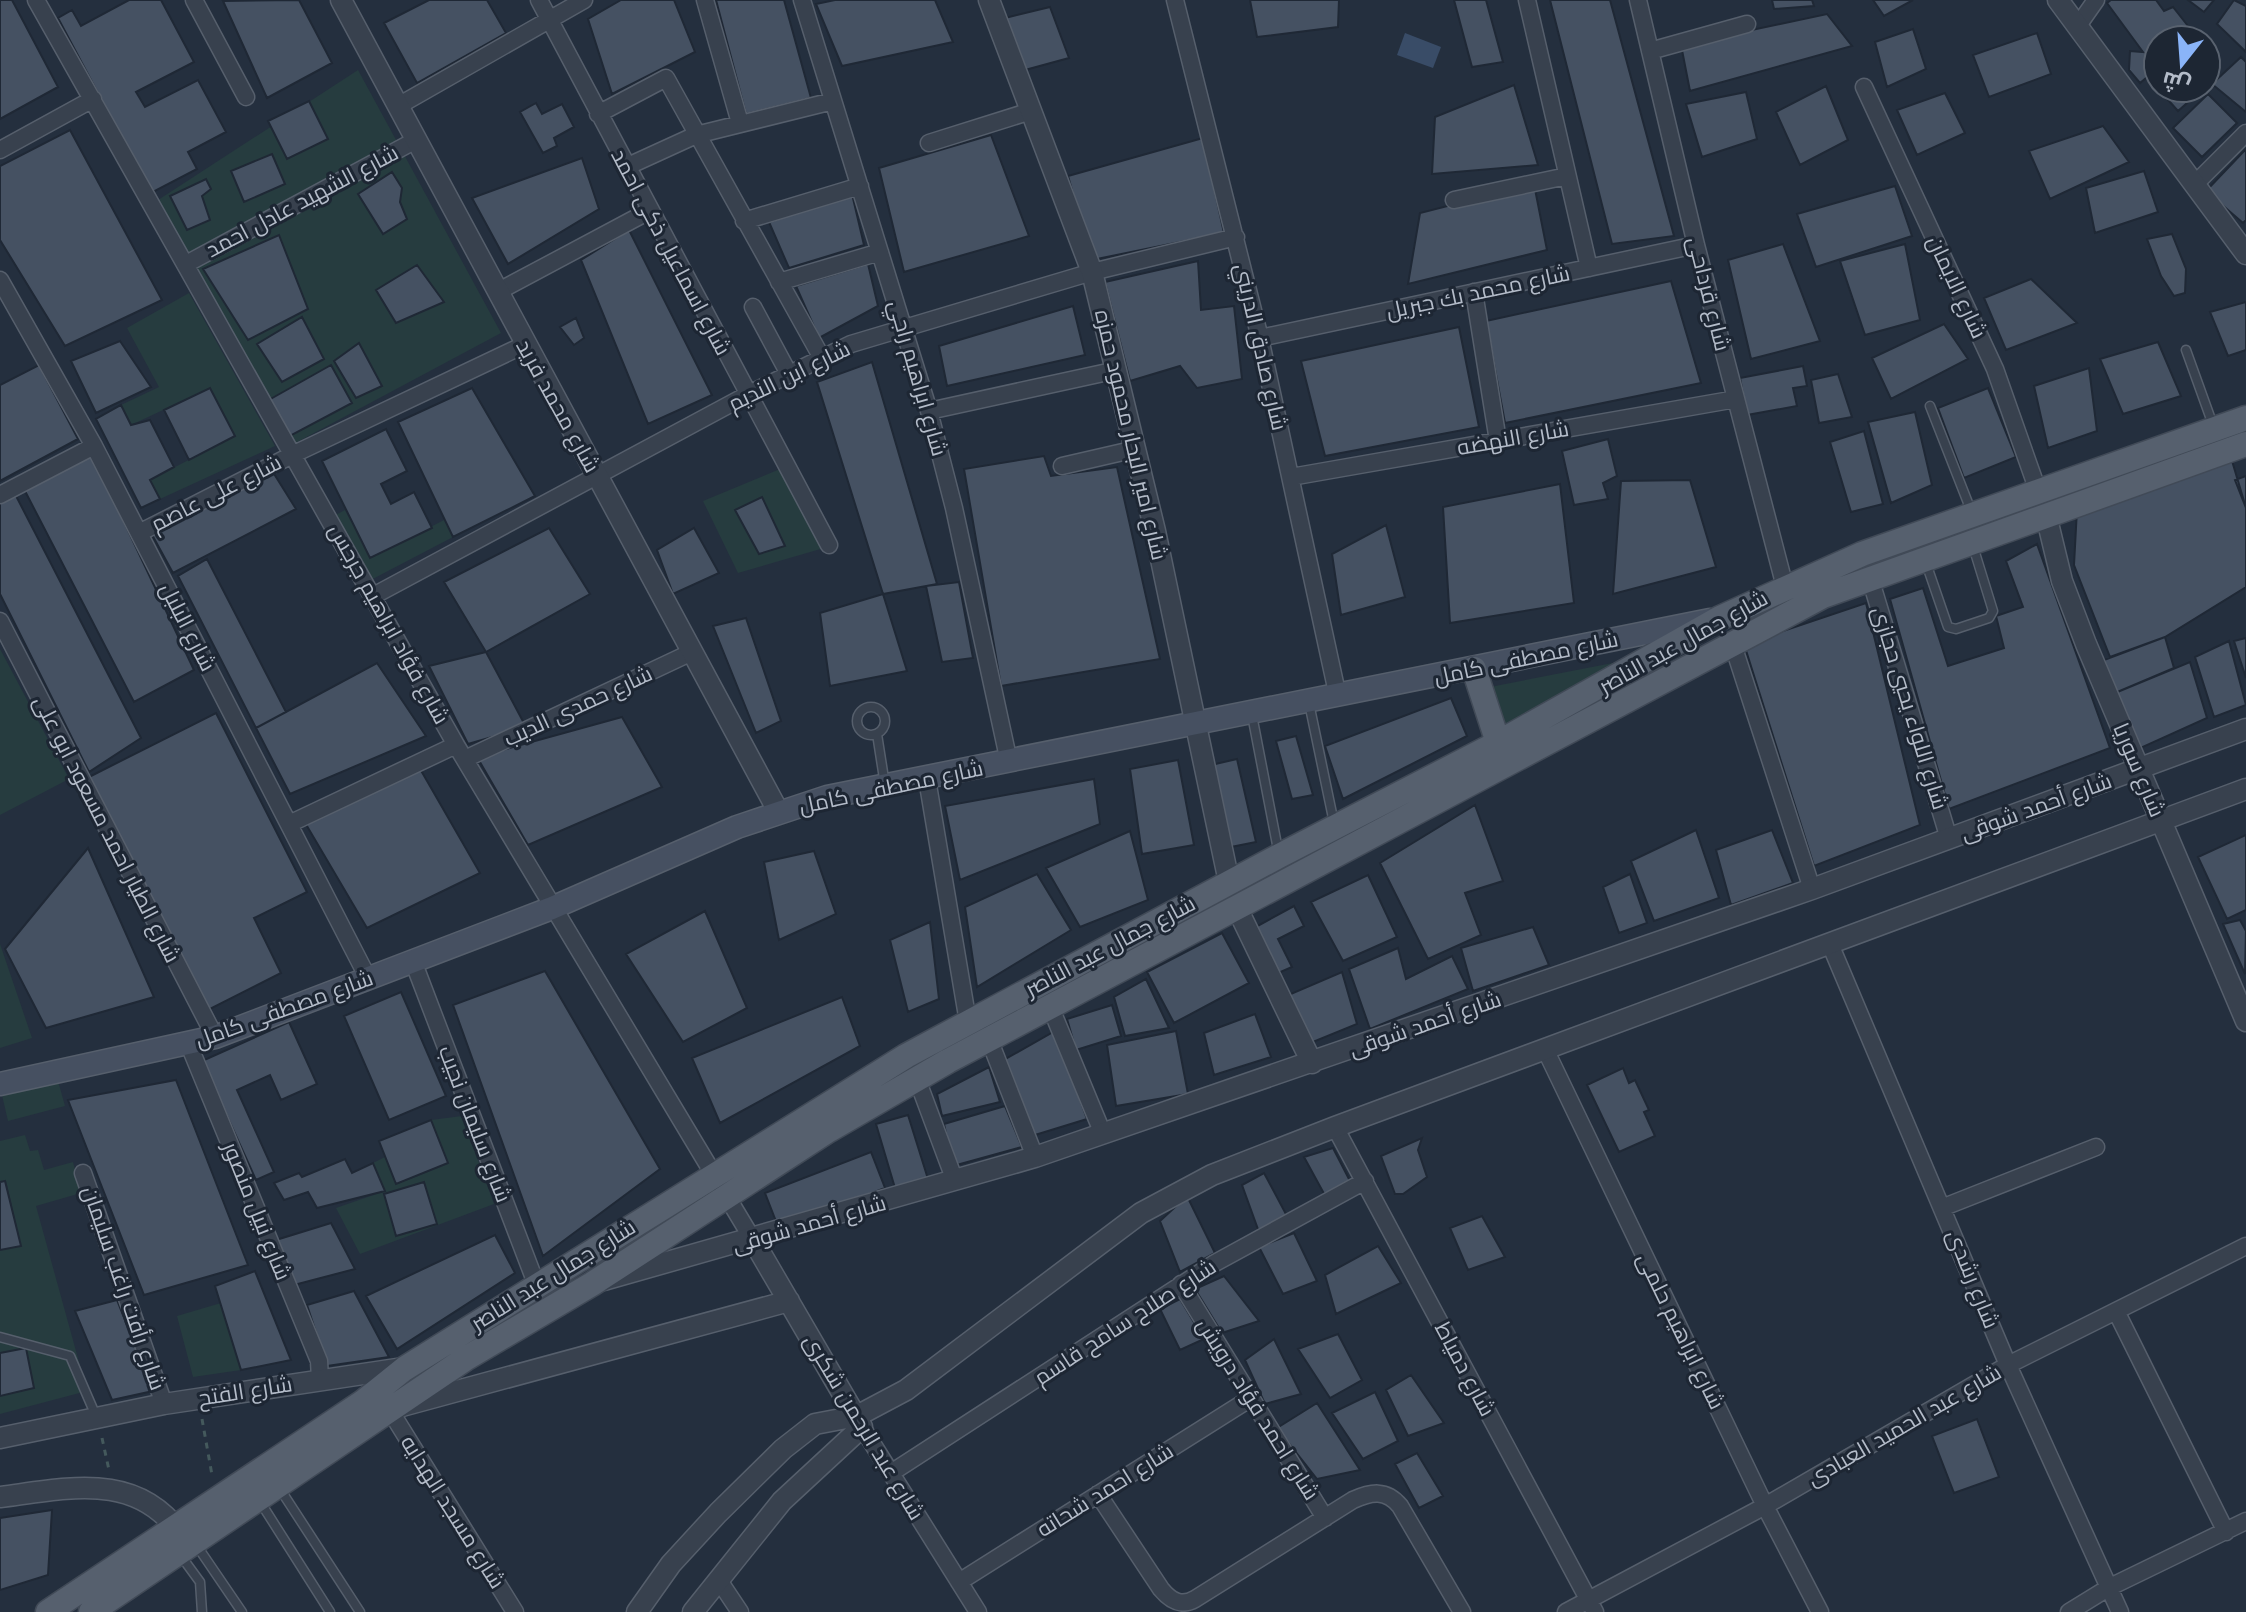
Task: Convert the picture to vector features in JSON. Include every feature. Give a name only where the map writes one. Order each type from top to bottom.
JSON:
[{"type":"main road","name":"شارع جمال عبد الناصر","points":[[48,1612],[184,1542],[268,1493],[490,1345],[917,1079],[1236,906],[1501,753],[1720,618],[1785,587],[1972,514],[2246,418]]},
{"type":"main road","name":"شارع جمال عبد الناصر","points":[[91,1612],[118,1604],[184,1542],[217,1498],[363,1402],[404,1369],[861,1082],[968,1022],[1334,826],[1501,753],[1823,596],[2246,444]]},
{"type":"main road","name":"شارع مصطفى كامل","points":[[0,1084],[215,1037],[552,908],[778,811],[885,785],[1309,703],[1720,618]]},
{"type":"main road","points":[[1474,669],[1501,753]]},
{"type":"street","name":"شارع فؤاد ابراهيم جرجس","points":[[36,0],[188,263],[461,752],[753,1240]]},
{"type":"street","points":[[195,0],[246,97]]},
{"type":"street","name":"شارع محمد فريد","points":[[341,0],[524,345],[778,811]]},
{"type":"street","name":"شارع اسماعيل ذكى احمد","points":[[539,0],[829,545]]},
{"type":"street","points":[[398,106],[584,0]]},
{"type":"street","points":[[705,0],[740,123]]},
{"type":"street","name":"شارع ابراهيم راجي","points":[[802,0],[929,411],[954,508],[1009,762]]},
{"type":"street","name":"شارع امير البحار محمود حمزه","points":[[989,0],[1092,272],[1136,449],[1193,726],[1229,882]]},
{"type":"street","name":"شارع صادق الدريني","points":[[1175,0],[1260,338],[1338,697]]},
{"type":"street","points":[[1527,0],[1589,268]]},
{"type":"street","name":"شارع قرداحى","points":[[1638,0],[1696,245],[1785,587]]},
{"type":"street","points":[[2058,0],[2246,254]]},
{"type":"street","points":[[2077,27],[2096,0]]},
{"type":"street","points":[[1650,51],[1747,24]]},
{"type":"street","points":[[598,114],[664,78],[822,358]]},
{"type":"street","name":"شارع الايمان","points":[[1864,87],[1995,369],[2038,491]]},
{"type":"street","points":[[0,150],[93,99]]},
{"type":"street","points":[[626,167],[696,135],[833,101]]},
{"type":"street","points":[[929,143],[1031,111]]},
{"type":"street","points":[[2195,184],[2246,133]]},
{"type":"street","name":"شارع الشهيد عادل احمد","points":[[188,263],[416,140]]},
{"type":"street","points":[[1454,200],[1567,176]]},
{"type":"street","points":[[744,221],[860,186]]},
{"type":"street","points":[[497,292],[649,211]]},
{"type":"street","name":"شارع ابن النديم","points":[[375,595],[747,395],[822,358],[903,327],[1092,272],[1236,237]]},
{"type":"street","name":"شارع محمد بك جبريل","points":[[1260,338],[1696,245]]},
{"type":"street","points":[[779,282],[880,252]]},
{"type":"street","name":"شارع البلبل","points":[[0,280],[94,446],[368,978]]},
{"type":"street","points":[[1474,292],[1498,441]]},
{"type":"street","points":[[753,307],[789,374]]},
{"type":"street","name":"شارع على عاصم","points":[[139,533],[294,454],[524,345]]},
{"type":"street","points":[[929,411],[1117,370]]},
{"type":"street","name":"شارع النهضه","points":[[1291,477],[1736,399]]},
{"type":"street","points":[[0,495],[94,446]]},
{"type":"street","points":[[1062,466],[1136,449]]},
{"type":"street","name":"شارع سوريا","points":[[2046,515],[2062,581],[2246,1021]]},
{"type":"street","name":"شارع اللواء يحيي حجازى","points":[[1870,578],[1949,839]]},
{"type":"street","name":"شارع الطيار احمد مسعود ابو على","points":[[0,621],[6,645],[215,1037]]},
{"type":"street","points":[[1732,642],[1812,889]]},
{"type":"street","name":"شارع حمدى الديب","points":[[289,824],[692,652]]},
{"type":"street","name":"شارع أحمد شوقى","points":[[592,1284],[1035,1157],[1812,889],[2246,729]]},
{"type":"street","points":[[927,779],[968,1022]]},
{"type":"street","points":[[693,1612],[782,1501],[859,1422],[1141,1213],[1212,1175],[2246,789]]},
{"type":"street","points":[[1236,906],[1312,1063]]},
{"type":"street","name":"شارع رشدى","points":[[1830,944],[1944,1207],[2008,1365],[2120,1612]]},
{"type":"street","name":"شارع سليمان نجيب","points":[[413,961],[537,1286]]},
{"type":"street","points":[[1050,1006],[1103,1134]]},
{"type":"street","points":[[989,1039],[1035,1157]]},
{"type":"street","name":"شارع نبيل منصور","points":[[189,1045],[319,1361],[320,1379]]},
{"type":"street","name":"شارع ابراهيم حلمى","points":[[1545,1049],[1765,1506],[1820,1612]]},
{"type":"street","points":[[917,1079],[955,1181]]},
{"type":"street","name":"شارع دمياط","points":[[1335,1127],[1592,1606]]},
{"type":"street","points":[[1944,1207],[2096,1147]]},
{"type":"street","name":"شارع رأفت راغب سليمان","points":[[83,1173],[164,1404]]},
{"type":"street","name":"شارع صلاح سامح قاسم","points":[[891,1473],[1181,1284],[1365,1181]]},
{"type":"street","name":"شارع عبد الرحمن شكرى","points":[[753,1240],[859,1422],[978,1612]]},
{"type":"street","name":"شارع عبد الحميد العبادى","points":[[1566,1612],[1592,1606],[2008,1365],[2246,1246]]},
{"type":"street","name":"شارع احمد فؤاد درويش","points":[[1181,1284],[1325,1518],[1370,1493],[1394,1499],[1462,1612]]},
{"type":"street","points":[[395,1410],[789,1301]]},
{"type":"street","points":[[2116,1311],[2226,1532]]},
{"type":"street","name":"شارع الفتح","points":[[0,1438],[198,1398],[404,1369],[490,1345]]},
{"type":"street","name":"شارع احمد شحاته","points":[[959,1582],[1251,1398]]},
{"type":"street","name":"شارع مسجد الهدايه","points":[[395,1410],[515,1612]]},
{"type":"street","points":[[637,1612],[671,1564],[783,1449],[815,1424],[859,1422]]},
{"type":"street","points":[[0,1497],[89,1486],[131,1495],[162,1512],[184,1542]]},
{"type":"street","points":[[1098,1494],[1165,1594],[1183,1603],[1195,1599],[1325,1518]]},
{"type":"street","points":[[2069,1612],[2108,1588],[2246,1521]]},
{"type":"street","points":[[718,1579],[740,1612]]},
{"type":"lane","points":[[2186,350],[2215,429]]},
{"type":"lane","points":[[1930,406],[1972,514]]},
{"type":"lane","points":[[1924,558],[1945,624],[1956,629],[1989,618],[1993,611],[1972,541]]},
{"type":"lane","points":[[1309,703],[1334,826]]},
{"type":"lane","points":[[1252,714],[1279,856]]},
{"type":"lane","points":[[877,734],[885,785]]},
{"type":"lane","points":[[0,1337],[70,1356],[97,1419]]},
{"type":"lane","points":[[268,1493],[330,1612]]},
{"type":"lane","points":[[268,1493],[360,1612]]},
{"type":"lane","points":[[184,1542],[200,1582],[202,1612]]},
{"type":"lane","points":[[184,1542],[242,1612]]},
{"type":"path","points":[[198,1398],[217,1498]]},
{"type":"green space","points":[[358,70],[501,333],[284,449],[155,202]]},
{"type":"green space","points":[[189,293],[275,446],[160,499],[150,480],[235,436],[210,388],[131,425],[121,405],[159,387],[127,328]]},
{"type":"green space","points":[[780,469],[824,548],[738,573],[703,501]]},
{"type":"green space","points":[[345,510],[371,558],[444,520],[453,537],[365,583],[330,518]]},
{"type":"green space","points":[[0,649],[69,779],[0,815]]},
{"type":"green space","points":[[1623,661],[1506,733],[1485,688]]},
{"type":"green space","points":[[0,944],[32,1038],[0,1048]]},
{"type":"green space","points":[[58,1081],[65,1106],[8,1121],[2,1095]]},
{"type":"green space","points":[[462,1116],[494,1204],[360,1254],[336,1208],[385,1191],[373,1163],[385,1157],[397,1184],[448,1164],[431,1120]]},
{"type":"green space","points":[[25,1135],[30,1151],[38,1150],[44,1170],[73,1162],[81,1193],[36,1206],[87,1391],[0,1414],[0,1250],[21,1245],[6,1181],[0,1182],[0,1141]]},
{"type":"green space","points":[[221,1303],[241,1370],[193,1377],[177,1316]]},
{"type":"water","points":[[1405,33],[1441,47],[1433,68],[1397,55]]},
{"type":"building","points":[[0,0],[12,0],[58,87],[0,119]]},
{"type":"building","points":[[129,0],[161,0],[194,62],[136,92],[145,107],[198,80],[226,132],[188,152],[197,169],[151,193],[58,18],[72,10],[81,26]]},
{"type":"building","points":[[299,0],[332,63],[267,98],[223,1]]},
{"type":"building","points":[[429,0],[487,0],[506,33],[417,83],[384,23]]},
{"type":"building","points":[[621,0],[674,0],[695,52],[612,94],[588,19]]},
{"type":"building","points":[[716,0],[784,0],[811,98],[746,114]]},
{"type":"building","points":[[835,0],[935,0],[953,42],[842,66],[816,4]]},
{"type":"building","points":[[1250,0],[1339,0],[1338,27],[1257,37]]},
{"type":"building","points":[[1454,0],[1486,0],[1503,62],[1472,67]]},
{"type":"building","points":[[1550,0],[1610,0],[1674,236],[1612,244]]},
{"type":"building","points":[[1772,0],[1812,0],[1814,6],[1774,9]]},
{"type":"building","points":[[1873,0],[1913,0],[1884,16]]},
{"type":"building","points":[[2111,0],[2156,0],[2164,11],[2173,7],[2186,24],[2142,24],[2142,51],[2107,3]]},
{"type":"building","points":[[2188,0],[2214,0],[2204,12]]},
{"type":"building","points":[[2234,0],[2246,6],[2246,52],[2222,29],[2222,24],[2217,24]]},
{"type":"building","points":[[1050,7],[1069,58],[1025,70],[1005,18]]},
{"type":"building","points":[[1827,14],[1852,46],[1690,91],[1681,45]]},
{"type":"building","points":[[1913,29],[1926,69],[1887,87],[1875,42]]},
{"type":"building","points":[[2037,33],[2051,74],[1989,97],[1973,55]]},
{"type":"building","points":[[2130,51],[2142,52],[2140,83],[2129,70]]},
{"type":"building","points":[[2241,57],[2246,62],[2246,112],[2222,92],[2222,75]]},
{"type":"building","points":[[1514,85],[1538,165],[1432,174],[1435,117]]},
{"type":"building","points":[[1826,86],[1848,140],[1800,165],[1776,112]]},
{"type":"building","points":[[1746,92],[1757,139],[1702,157],[1686,104]]},
{"type":"building","points":[[1945,93],[1965,133],[1917,155],[1897,110]]},
{"type":"building","points":[[309,101],[328,139],[287,159],[268,121]]},
{"type":"building","points":[[536,103],[542,114],[562,104],[574,127],[554,138],[557,146],[543,153],[520,112]]},
{"type":"building","points":[[2172,104],[2186,104],[2178,111]]},
{"type":"building","points":[[2198,104],[2218,104],[2237,123],[2202,157],[2173,128]]},
{"type":"building","points":[[2103,126],[2129,162],[2050,199],[2029,151]]},
{"type":"building","points":[[70,130],[162,300],[65,346],[0,240],[0,166]]},
{"type":"building","points":[[991,135],[1029,236],[904,272],[879,168]]},
{"type":"building","points":[[1203,138],[1224,233],[1092,260],[1068,176]]},
{"type":"building","points":[[2246,149],[2246,220],[2243,223],[2206,191]]},
{"type":"building","points":[[272,154],[285,184],[244,202],[231,171]]},
{"type":"building","points":[[582,158],[599,209],[508,264],[472,198]]},
{"type":"building","points":[[2144,171],[2158,212],[2095,233],[2086,188]]},
{"type":"building","points":[[392,172],[402,188],[400,202],[407,219],[383,234],[358,194]]},
{"type":"building","points":[[206,179],[211,189],[202,196],[210,220],[187,230],[170,196]]},
{"type":"building","points":[[1534,184],[1547,250],[1408,284],[1420,213]]},
{"type":"building","points":[[1895,186],[1912,236],[1816,267],[1797,214]]},
{"type":"building","points":[[852,194],[864,245],[789,268],[769,222]]},
{"type":"building","points":[[629,230],[712,395],[648,424],[581,260]]},
{"type":"building","points":[[2172,234],[2186,269],[2185,293],[2174,296],[2161,276],[2147,239]]},
{"type":"building","points":[[279,235],[308,309],[248,340],[203,269]]},
{"type":"building","points":[[1783,244],[1820,341],[1751,359],[1728,260]]},
{"type":"building","points":[[1905,244],[1920,320],[1865,335],[1840,261]]},
{"type":"building","points":[[1198,261],[1201,310],[1234,306],[1242,379],[1197,388],[1180,366],[1130,381],[1105,282]]},
{"type":"building","points":[[868,264],[878,306],[819,338],[796,286]]},
{"type":"building","points":[[417,265],[444,302],[396,323],[376,290]]},
{"type":"building","points":[[2031,279],[2077,323],[2006,350],[1984,298]]},
{"type":"building","points":[[1671,281],[1701,383],[1505,423],[1486,321]]},
{"type":"building","points":[[2246,302],[2246,350],[2228,356],[2210,312]]},
{"type":"building","points":[[1073,306],[1085,355],[947,386],[939,346]]},
{"type":"building","points":[[302,317],[324,359],[282,382],[257,344]]},
{"type":"building","points":[[576,318],[584,338],[574,345],[560,327]]},
{"type":"building","points":[[1944,324],[1968,359],[1891,399],[1872,358]]},
{"type":"building","points":[[1459,327],[1479,427],[1325,456],[1301,361]]},
{"type":"building","points":[[120,341],[151,387],[96,413],[71,361]]},
{"type":"building","points":[[2158,342],[2181,396],[2123,414],[2100,359]]},
{"type":"building","points":[[359,343],[382,386],[356,398],[334,361]]},
{"type":"building","points":[[872,362],[937,584],[883,594],[817,382]]},
{"type":"building","points":[[39,365],[78,439],[0,481],[0,385]]},
{"type":"building","points":[[331,365],[352,403],[288,437],[267,401]]},
{"type":"building","points":[[1803,366],[1807,386],[1793,388],[1797,406],[1747,415],[1740,378]]},
{"type":"building","points":[[2089,368],[2097,431],[2048,448],[2034,386]]},
{"type":"building","points":[[1838,374],[1852,417],[1819,423],[1811,380]]},
{"type":"building","points":[[210,388],[235,436],[189,460],[164,410]]},
{"type":"building","points":[[472,388],[535,496],[453,537],[398,422]]},
{"type":"building","points":[[1988,388],[2016,457],[1964,478],[1938,408]]},
{"type":"building","points":[[121,405],[131,425],[150,420],[174,467],[150,480],[160,499],[141,508],[96,419]]},
{"type":"building","points":[[1915,412],[1932,485],[1891,503],[1868,422]]},
{"type":"building","points":[[386,429],[407,471],[381,484],[391,504],[414,492],[432,528],[370,558],[322,461]]},
{"type":"building","points":[[1864,431],[1883,504],[1851,512],[1830,442]]},
{"type":"building","points":[[1608,439],[1617,476],[1603,483],[1608,499],[1574,505],[1562,451]]},
{"type":"building","points":[[90,450],[194,670],[134,702],[25,491]]},
{"type":"building","points":[[2230,454],[2246,508],[2246,587],[2165,637],[2110,657],[2074,565],[2077,509]]},
{"type":"building","points":[[1044,456],[1051,476],[1117,467],[1160,659],[1001,686],[964,469]]},
{"type":"building","points":[[271,469],[296,509],[173,573],[150,531]]},
{"type":"building","points":[[2246,476],[2246,508],[2235,480]]},
{"type":"building","points":[[1690,480],[1716,567],[1613,594],[1621,481]]},
{"type":"building","points":[[1560,484],[1574,603],[1450,623],[1443,507]]},
{"type":"building","points":[[14,492],[141,738],[89,772],[0,594],[0,500]]},
{"type":"building","points":[[762,497],[785,546],[759,554],[735,510]]},
{"type":"building","points":[[1386,525],[1405,597],[1341,615],[1332,554]]},
{"type":"building","points":[[549,528],[590,594],[486,652],[444,582]]},
{"type":"building","points":[[694,528],[719,573],[673,594],[657,550]]},
{"type":"building","points":[[2037,544],[2110,748],[1949,809],[1890,599],[1923,588],[1948,666],[2004,648],[1996,616],[2023,607],[2006,561]]},
{"type":"building","points":[[207,559],[286,712],[256,728],[178,576]]},
{"type":"building","points":[[959,582],[973,658],[942,662],[926,586]]},
{"type":"building","points":[[883,594],[907,671],[830,686],[820,613]]},
{"type":"building","points":[[1866,603],[1920,825],[1814,866],[1744,644]]},
{"type":"building","points":[[746,618],[781,721],[756,733],[713,626]]},
{"type":"building","points":[[2165,637],[2174,668],[2115,693],[2104,660]]},
{"type":"building","points":[[2246,638],[2246,678],[2234,641]]},
{"type":"building","points":[[2229,641],[2246,705],[2214,717],[2195,657]]},
{"type":"building","points":[[486,652],[526,727],[468,744],[429,666]]},
{"type":"building","points":[[2190,662],[2207,718],[2134,751],[2115,693]]},
{"type":"building","points":[[377,663],[426,736],[290,794],[256,728]]},
{"type":"building","points":[[1451,698],[1467,736],[1343,799],[1325,746]]},
{"type":"building","points":[[216,713],[307,892],[254,918],[281,973],[208,1010],[89,777]]},
{"type":"building","points":[[622,717],[662,787],[528,845],[477,757]]},
{"type":"building","points":[[1296,736],[1313,795],[1292,799],[1276,741]]},
{"type":"building","points":[[1237,759],[1256,842],[1231,847],[1211,765]]},
{"type":"building","points":[[1178,760],[1194,845],[1142,854],[1130,769]]},
{"type":"building","points":[[419,767],[480,873],[367,928],[304,821]]},
{"type":"building","points":[[1094,779],[1100,824],[960,880],[945,806]]},
{"type":"building","points":[[1475,805],[1503,881],[1465,893],[1481,935],[1428,959],[1380,863]]},
{"type":"building","points":[[1696,830],[1719,898],[1654,921],[1631,861]]},
{"type":"building","points":[[1772,830],[1793,883],[1731,905],[1716,850]]},
{"type":"building","points":[[1130,831],[1148,900],[1080,927],[1046,868]]},
{"type":"building","points":[[2246,835],[2246,910],[2227,919],[2198,857]]},
{"type":"building","points":[[88,848],[154,997],[46,1028],[5,949]]},
{"type":"building","points":[[814,851],[836,914],[779,940],[764,862]]},
{"type":"building","points":[[1037,874],[1071,930],[977,987],[965,907]]},
{"type":"building","points":[[1630,874],[1647,923],[1619,933],[1603,887]]},
{"type":"building","points":[[1368,875],[1397,937],[1343,961],[1311,902]]},
{"type":"building","points":[[1294,906],[1304,926],[1278,939],[1292,967],[1276,974],[1252,929]]},
{"type":"building","points":[[705,911],[747,1008],[683,1042],[626,954]]},
{"type":"building","points":[[2240,920],[2246,931],[2245,974],[2223,924]]},
{"type":"building","points":[[930,922],[939,999],[908,1012],[890,940]]},
{"type":"building","points":[[1533,927],[1549,965],[1473,991],[1461,948]]},
{"type":"building","points":[[1222,933],[1249,983],[1174,1023],[1147,972]]},
{"type":"building","points":[[1398,948],[1406,979],[1452,956],[1468,989],[1370,1029],[1349,969]]},
{"type":"building","points":[[545,971],[660,1169],[543,1256],[453,1005]]},
{"type":"building","points":[[1342,972],[1357,1024],[1308,1044],[1286,996]]},
{"type":"building","points":[[1146,979],[1169,1028],[1125,1036],[1114,997]]},
{"type":"building","points":[[401,992],[446,1096],[389,1120],[344,1016]]},
{"type":"building","points":[[842,997],[860,1046],[720,1123],[692,1058]]},
{"type":"building","points":[[1112,1005],[1121,1036],[1076,1050],[1067,1019]]},
{"type":"building","points":[[1255,1014],[1271,1057],[1214,1075],[1204,1033]]},
{"type":"building","points":[[289,1022],[317,1084],[281,1100],[270,1075],[237,1090],[274,1172],[256,1180],[202,1061]]},
{"type":"building","points":[[1055,1031],[1087,1119],[1035,1135],[1002,1061]]},
{"type":"building","points":[[1176,1031],[1188,1094],[1116,1106],[1107,1045]]},
{"type":"building","points":[[989,1067],[1000,1102],[942,1116],[937,1094]]},
{"type":"building","points":[[1623,1068],[1629,1083],[1635,1080],[1649,1110],[1644,1112],[1655,1136],[1619,1152],[1587,1085]]},
{"type":"building","points":[[176,1080],[248,1265],[144,1295],[68,1100]]},
{"type":"building","points":[[1005,1106],[1022,1147],[953,1166],[944,1124]]},
{"type":"building","points":[[908,1115],[928,1179],[895,1188],[876,1124]]},
{"type":"building","points":[[431,1120],[448,1163],[396,1184],[379,1141]]},
{"type":"building","points":[[1422,1138],[1418,1150],[1427,1177],[1403,1194],[1395,1194],[1381,1156]]},
{"type":"building","points":[[1333,1148],[1350,1181],[1328,1201],[1304,1157]]},
{"type":"building","points":[[871,1152],[885,1188],[779,1229],[765,1193]]},
{"type":"building","points":[[345,1159],[352,1173],[373,1163],[385,1191],[317,1208],[308,1192],[284,1200],[274,1183],[299,1173],[302,1177]]},
{"type":"building","points":[[1264,1173],[1287,1216],[1259,1232],[1242,1185]]},
{"type":"building","points":[[5,1181],[21,1246],[0,1250],[0,1182]]},
{"type":"building","points":[[424,1182],[437,1224],[396,1236],[384,1194]]},
{"type":"building","points":[[1187,1196],[1215,1253],[1180,1272],[1160,1221]]},
{"type":"building","points":[[1482,1216],[1505,1257],[1468,1270],[1450,1228]]},
{"type":"building","points":[[331,1223],[355,1269],[294,1285],[276,1240]]},
{"type":"building","points":[[1294,1233],[1317,1281],[1283,1294],[1259,1247]]},
{"type":"building","points":[[495,1235],[515,1273],[397,1349],[366,1296]]},
{"type":"building","points":[[1378,1246],[1401,1283],[1336,1314],[1325,1275]]},
{"type":"building","points":[[255,1271],[291,1360],[241,1370],[215,1286]]},
{"type":"building","points":[[1224,1276],[1259,1321],[1222,1333],[1195,1289]]},
{"type":"building","points":[[354,1291],[389,1357],[327,1366],[307,1305]]},
{"type":"building","points":[[1180,1299],[1204,1339],[1180,1350],[1160,1309]]},
{"type":"building","points":[[117,1300],[153,1391],[112,1400],[75,1311]]},
{"type":"building","points":[[1338,1334],[1362,1380],[1330,1398],[1298,1349]]},
{"type":"building","points":[[1274,1339],[1301,1394],[1265,1404],[1245,1360]]},
{"type":"building","points":[[26,1348],[34,1388],[0,1396],[0,1353]]},
{"type":"building","points":[[1411,1375],[1444,1423],[1408,1436],[1386,1390]]},
{"type":"building","points":[[1375,1392],[1398,1441],[1363,1459],[1332,1413]]},
{"type":"building","points":[[1317,1403],[1360,1470],[1317,1479],[1277,1428]]},
{"type":"building","points":[[1977,1419],[1999,1477],[1954,1493],[1932,1436]]},
{"type":"building","points":[[1417,1453],[1443,1496],[1419,1508],[1395,1464]]},
{"type":"building","points":[[52,1510],[48,1575],[0,1590],[0,1518]]}]
